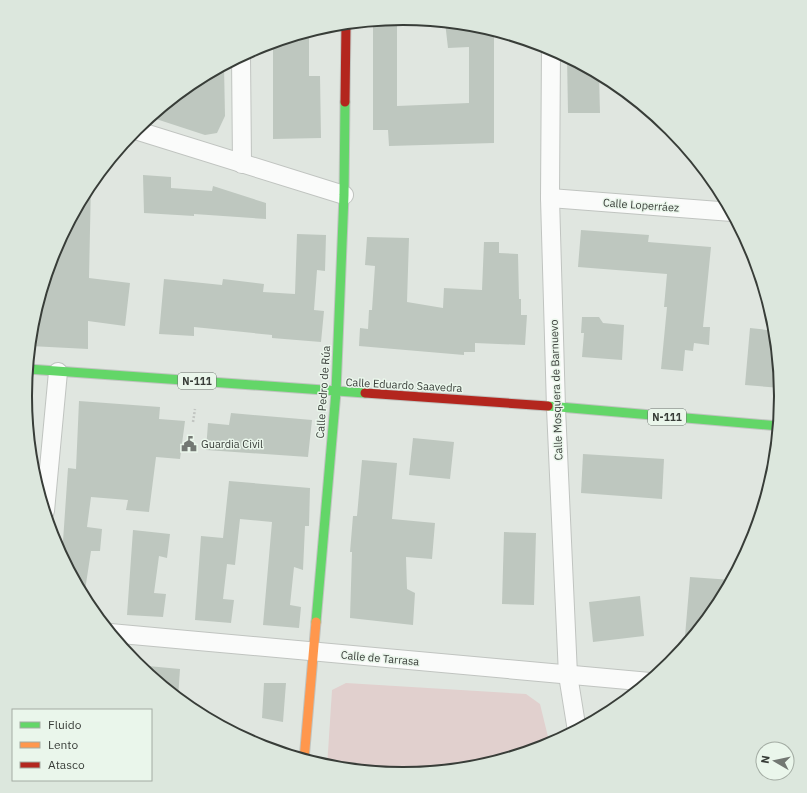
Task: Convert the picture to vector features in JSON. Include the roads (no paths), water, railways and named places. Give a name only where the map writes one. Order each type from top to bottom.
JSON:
[{"type":"main road","name":"Calle Pedro de Rúa","points":[[305,754],[336,392],[344,195],[346,30]]},
{"type":"main road","name":"Calle Eduardo Saavedra","points":[[33,370],[275,386],[336,392],[516,403],[556,408],[774,426]]},
{"type":"street","name":"Calle Mosquera de Barnuevo","points":[[551,55],[550,198],[556,408],[568,675],[576,725]]},
{"type":"street","points":[[241,62],[242,164]]},
{"type":"street","points":[[143,132],[344,195]]},
{"type":"street","name":"Calle Loperráez","points":[[550,198],[725,211]]},
{"type":"street","points":[[46,497],[58,372]]},
{"type":"street","name":"Calle de Tarrasa","points":[[118,634],[642,681]]},
{"type":"place","name":"Guardia Civil","points":[[189,444]]}]
